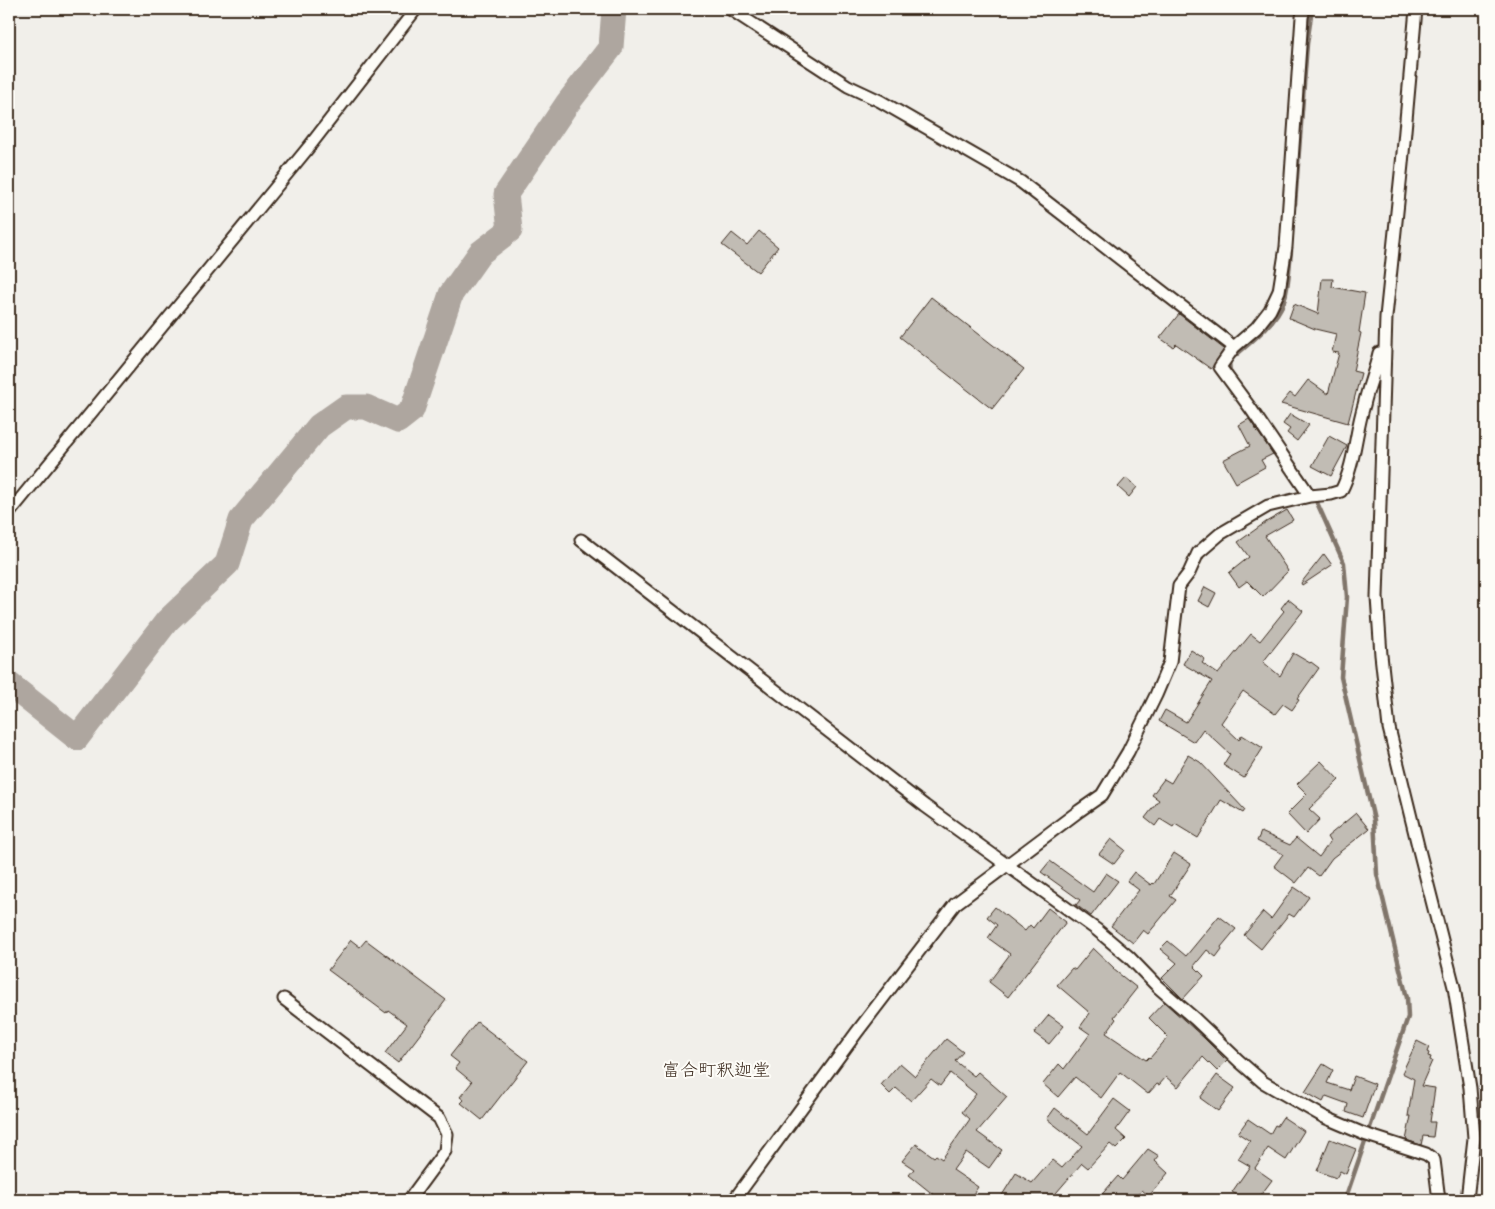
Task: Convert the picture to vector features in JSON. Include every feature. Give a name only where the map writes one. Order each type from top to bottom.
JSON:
[{"type":"street","points":[[9,513],[308,148],[416,9]]},
{"type":"street","points":[[730,9],[848,86],[880,100],[1021,182],[1234,347]]},
{"type":"street","points":[[1304,9],[1302,16],[1284,295],[1256,328],[1234,347],[1220,367],[1255,406],[1314,495]]},
{"type":"street","points":[[1416,9],[1386,316],[1377,597],[1380,655],[1389,728],[1454,987],[1470,1088],[1474,1138],[1467,1200]]},
{"type":"street","points":[[739,1198],[857,1032],[955,904],[1102,795],[1128,752],[1170,662],[1179,586],[1198,553],[1220,534],[1268,506],[1314,495],[1331,494],[1341,491],[1354,454],[1363,406],[1376,366],[1386,316]]},
{"type":"street","points":[[581,540],[925,806],[1097,930],[1129,957],[1158,987],[1263,1082],[1324,1117],[1368,1136],[1426,1154],[1434,1160],[1439,1200]]},
{"type":"street","points":[[284,999],[439,1118],[447,1134],[445,1151],[409,1200]]},
{"type":"building","points":[[759,231],[778,247],[758,272],[722,245],[732,233],[747,245]]},
{"type":"building","points":[[1322,279],[1333,279],[1332,287],[1365,293],[1359,332],[1361,333],[1353,371],[1361,373],[1348,423],[1281,404],[1290,393],[1295,397],[1308,380],[1328,394],[1339,353],[1332,352],[1336,334],[1315,329],[1289,318],[1294,304],[1318,314]]},
{"type":"building","points":[[931,297],[1024,369],[992,409],[900,337]]},
{"type":"building","points":[[1179,314],[1224,349],[1211,369],[1176,344],[1173,347],[1160,338]]},
{"type":"building","points":[[1290,414],[1309,425],[1297,441],[1287,433],[1290,429],[1283,424]]},
{"type":"building","points":[[1249,419],[1273,454],[1261,460],[1265,467],[1236,483],[1223,460],[1250,446],[1239,425]]},
{"type":"building","points":[[1329,436],[1347,446],[1331,476],[1312,466]]},
{"type":"building","points":[[1126,478],[1137,487],[1129,497],[1118,487]]},
{"type":"building","points":[[1287,510],[1293,520],[1265,536],[1288,571],[1263,597],[1247,581],[1239,587],[1229,573],[1249,557],[1238,542]]},
{"type":"building","points":[[1324,554],[1332,565],[1302,585],[1301,583]]},
{"type":"building","points":[[1205,587],[1216,593],[1209,607],[1198,601]]},
{"type":"building","points":[[1288,599],[1303,611],[1263,662],[1280,676],[1293,653],[1319,668],[1297,699],[1299,700],[1292,710],[1283,704],[1275,714],[1243,691],[1221,723],[1239,740],[1242,735],[1263,748],[1244,778],[1223,765],[1230,754],[1203,729],[1194,742],[1159,721],[1165,710],[1186,722],[1212,681],[1183,664],[1191,650],[1205,659],[1202,663],[1218,674],[1251,634],[1260,641],[1284,611],[1281,608]]},
{"type":"building","points":[[1188,755],[1200,762],[1245,810],[1243,813],[1221,800],[1198,838],[1175,824],[1173,827],[1160,819],[1155,826],[1145,818],[1159,800],[1152,795],[1164,779],[1171,783]]},
{"type":"building","points":[[1321,761],[1339,780],[1309,809],[1320,819],[1306,834],[1287,814],[1307,794],[1297,784]]},
{"type":"building","points":[[1356,813],[1369,829],[1332,858],[1319,876],[1308,868],[1296,883],[1274,866],[1283,854],[1257,841],[1261,832],[1290,845],[1296,838],[1319,857],[1330,842],[1327,837]]},
{"type":"building","points":[[1111,839],[1125,850],[1114,864],[1099,854]]},
{"type":"building","points":[[1174,853],[1191,864],[1170,896],[1176,900],[1148,934],[1143,930],[1133,943],[1111,926],[1139,890],[1127,881],[1134,872],[1151,885],[1154,884]]},
{"type":"building","points":[[1050,861],[1093,892],[1106,873],[1118,881],[1091,916],[1076,905],[1080,900],[1041,872]]},
{"type":"building","points":[[1294,887],[1309,897],[1294,917],[1289,914],[1261,949],[1244,935],[1263,912],[1271,919]]},
{"type":"building","points":[[995,907],[1025,931],[1030,925],[1033,928],[1048,908],[1066,922],[1008,997],[989,982],[1010,954],[988,938],[997,925],[987,917]]},
{"type":"building","points":[[1219,916],[1236,929],[1221,947],[1222,949],[1216,957],[1207,950],[1194,966],[1204,976],[1183,999],[1162,978],[1177,963],[1160,949],[1168,941],[1186,956]]},
{"type":"building","points":[[351,940],[360,947],[366,940],[446,1000],[398,1063],[385,1053],[407,1024],[388,1010],[386,1013],[328,970]]},
{"type":"building","points":[[1093,948],[1113,969],[1137,988],[1114,1017],[1116,1019],[1106,1033],[1146,1060],[1150,1058],[1168,1037],[1149,1018],[1164,1002],[1227,1061],[1217,1071],[1203,1057],[1178,1087],[1166,1077],[1148,1094],[1120,1072],[1101,1098],[1075,1077],[1058,1097],[1043,1084],[1059,1064],[1064,1069],[1090,1034],[1080,1027],[1090,1013],[1057,985],[1072,968],[1075,970]]},
{"type":"building","points":[[1049,1015],[1064,1026],[1049,1044],[1034,1033]]},
{"type":"building","points":[[477,1022],[528,1061],[482,1120],[461,1103],[464,1100],[460,1097],[472,1082],[455,1068],[459,1063],[450,1056]]},
{"type":"building","points":[[946,1039],[963,1052],[955,1061],[974,1076],[978,1072],[1007,1097],[977,1132],[1002,1150],[989,1168],[966,1152],[953,1170],[978,1187],[969,1200],[959,1196],[956,1200],[940,1200],[909,1175],[914,1169],[902,1161],[916,1144],[934,1157],[936,1155],[942,1159],[970,1119],[962,1112],[976,1094],[950,1073],[940,1086],[931,1079],[911,1101],[896,1088],[890,1094],[881,1085],[900,1063],[915,1076]]},
{"type":"building","points":[[1417,1041],[1429,1047],[1427,1052],[1432,1061],[1421,1086],[1435,1088],[1430,1122],[1435,1122],[1433,1137],[1423,1136],[1421,1145],[1406,1140],[1411,1116],[1408,1116],[1414,1079],[1402,1073]]},
{"type":"building","points":[[1323,1064],[1333,1070],[1327,1083],[1349,1090],[1354,1076],[1375,1084],[1363,1118],[1346,1112],[1348,1104],[1326,1096],[1323,1102],[1305,1092]]},
{"type":"building","points":[[1217,1075],[1235,1088],[1218,1111],[1200,1098]]},
{"type":"building","points":[[1114,1099],[1130,1111],[1116,1130],[1126,1139],[1116,1149],[1110,1144],[1088,1168],[1082,1163],[1050,1200],[999,1200],[1016,1173],[1032,1183],[1052,1160],[1062,1168],[1082,1146],[1047,1119],[1055,1108],[1088,1134]]},
{"type":"building","points":[[1283,1117],[1304,1131],[1286,1160],[1268,1148],[1255,1168],[1272,1180],[1257,1200],[1245,1200],[1232,1192],[1250,1166],[1238,1159],[1250,1141],[1238,1133],[1248,1119],[1270,1134]]},
{"type":"building","points":[[1330,1139],[1356,1149],[1346,1174],[1340,1171],[1336,1178],[1317,1171]]},
{"type":"building","points":[[1148,1149],[1159,1156],[1155,1161],[1168,1173],[1149,1196],[1142,1190],[1134,1200],[1097,1200],[1118,1176],[1122,1180]]},
{"type":"waterway","points":[[9,684],[77,738],[167,621],[227,564],[241,520],[319,426],[346,407],[366,407],[398,421],[412,410],[451,294],[480,253],[510,230],[506,194],[567,104],[611,47],[614,9]]},
{"type":"waterway","points":[[1295,204],[1307,44],[1312,9]]},
{"type":"waterway","points":[[1230,373],[1229,361],[1260,334],[1280,310],[1287,289],[1291,251]]},
{"type":"waterway","points":[[1302,475],[1310,487],[1344,563],[1347,597],[1341,677],[1374,820],[1377,874],[1407,998],[1408,1017],[1345,1200]]},
{"type":"district","name":"富合町釈迦堂","points":[[716,1070]]}]
